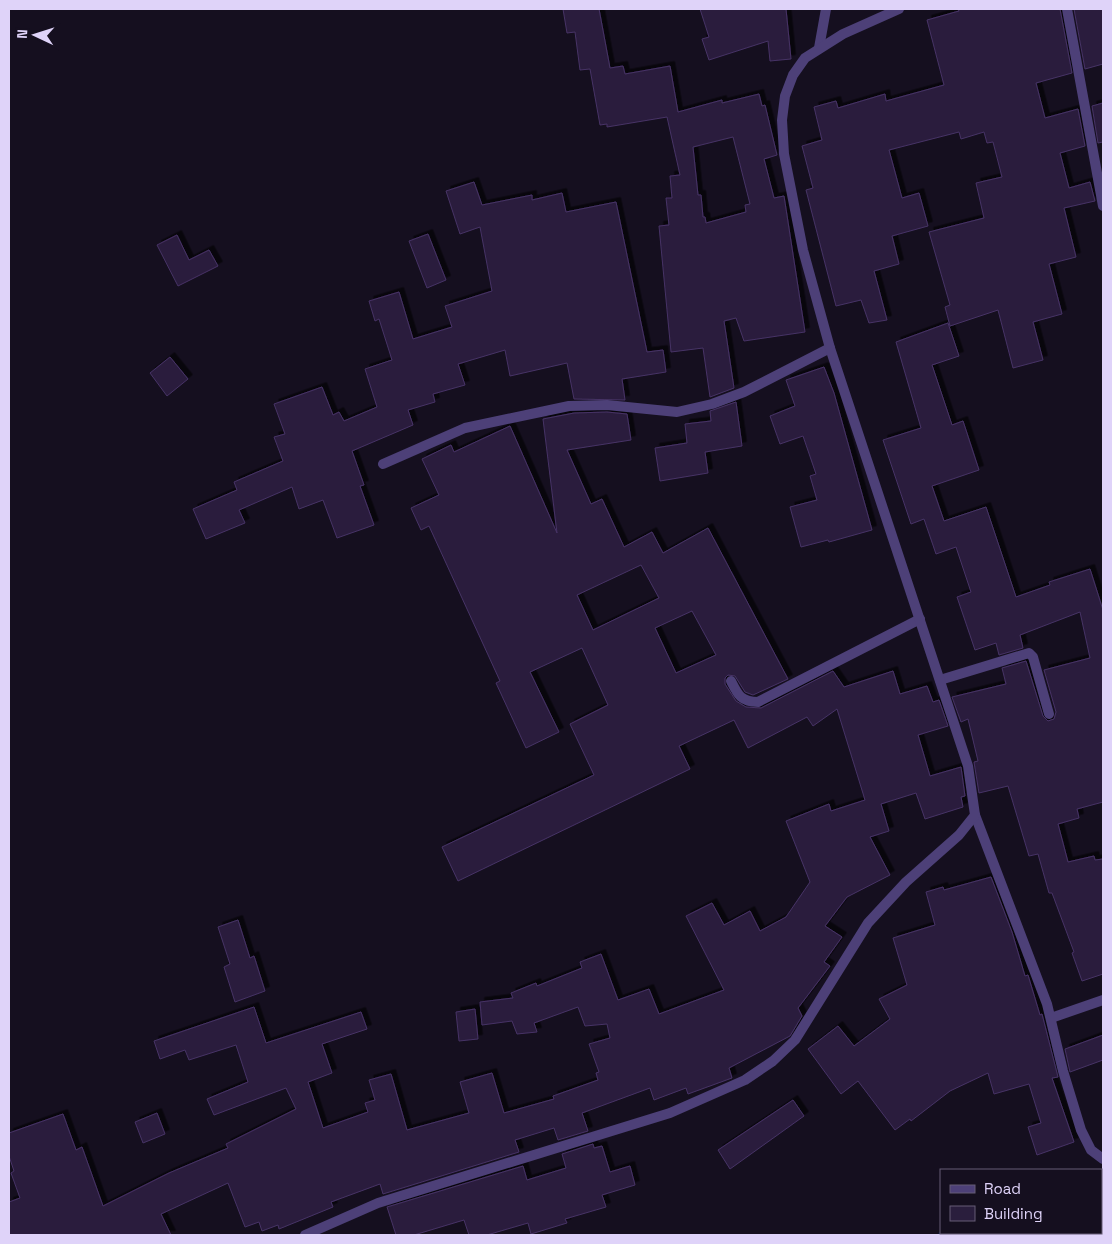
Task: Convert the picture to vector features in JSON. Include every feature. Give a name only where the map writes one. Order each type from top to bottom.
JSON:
[{"type":"street","points":[[819,48],[826,9]]},
{"type":"street","points":[[899,9],[819,48],[805,58],[793,75],[785,96],[782,120],[784,154],[803,250],[830,348],[968,766],[975,815],[1051,1018],[1063,1072],[1081,1130],[1091,1150],[1103,1159]]},
{"type":"street","points":[[1067,9],[1103,206]]},
{"type":"street","points":[[383,464],[465,428],[560,408],[607,405],[677,412],[712,404],[744,392],[830,348]]},
{"type":"street","points":[[731,680],[740,698],[746,702],[758,702],[920,619]]},
{"type":"street","points":[[940,680],[1029,653],[1033,657],[1049,714]]},
{"type":"street","points":[[305,1235],[378,1203],[670,1113],[745,1080],[773,1062],[795,1040],[868,923],[906,882],[960,835],[975,815]]},
{"type":"street","points":[[1051,1018],[1103,1000]]},
{"type":"building","points":[[563,9],[599,9],[610,68],[623,66],[625,74],[670,66],[678,112],[722,100],[722,103],[759,94],[762,106],[765,105],[777,155],[764,159],[774,198],[784,196],[805,332],[744,341],[736,318],[724,321],[734,388],[710,397],[703,348],[671,352],[659,226],[669,225],[666,198],[672,198],[670,176],[680,175],[667,117],[607,127],[607,124],[600,125],[590,69],[580,70],[575,32],[567,33]],"holes":[[[733,137],[750,204],[745,205],[746,212],[706,223],[705,217],[703,217],[701,195],[698,195],[693,147]]]},
{"type":"building","points":[[700,9],[786,9],[791,59],[770,61],[768,41],[709,60],[702,39],[709,37]]},
{"type":"building","points":[[958,9],[1060,9],[1072,73],[1036,83],[1045,118],[1078,109],[1085,146],[1060,153],[1069,188],[1090,182],[1095,201],[1064,208],[1076,257],[1049,264],[1062,314],[1033,322],[1043,360],[1013,368],[998,310],[950,326],[945,307],[950,305],[929,232],[984,218],[976,183],[1002,177],[993,142],[987,143],[984,132],[961,139],[959,132],[889,150],[902,198],[919,193],[928,226],[892,236],[899,264],[874,271],[887,320],[869,323],[861,300],[836,306],[806,190],[813,188],[802,146],[822,140],[814,107],[836,101],[838,108],[885,94],[886,101],[944,85],[927,20],[959,11]]},
{"type":"building","points":[[1074,9],[1103,9],[1103,64],[1085,69]]},
{"type":"building","points":[[1103,103],[1103,142],[1098,143],[1092,106]]},
{"type":"building","points":[[474,182],[482,205],[532,195],[532,200],[562,193],[566,212],[616,202],[647,352],[663,350],[666,372],[622,379],[625,400],[574,399],[567,363],[510,376],[505,350],[458,364],[465,385],[433,394],[435,402],[408,410],[413,425],[352,451],[364,485],[360,486],[374,525],[337,538],[323,500],[299,509],[292,487],[239,510],[245,523],[206,539],[193,509],[237,490],[234,482],[283,461],[274,437],[285,434],[274,404],[322,387],[333,415],[339,412],[344,421],[377,407],[365,369],[392,360],[379,319],[375,321],[369,301],[399,292],[413,339],[452,327],[445,306],[492,291],[480,227],[460,234],[446,191]]},
{"type":"building","points":[[428,234],[446,280],[427,288],[409,241]]},
{"type":"building","points":[[177,235],[189,260],[209,250],[218,266],[178,286],[157,245]]},
{"type":"building","points":[[948,323],[959,356],[932,365],[952,425],[963,421],[979,470],[932,486],[944,521],[986,507],[1016,597],[1050,585],[1049,582],[1090,569],[1103,610],[1103,802],[1077,809],[1079,818],[1058,824],[1068,862],[1094,856],[1095,860],[1103,859],[1103,974],[1082,981],[1072,953],[1074,952],[1052,893],[1049,893],[1038,854],[1029,856],[1008,786],[979,793],[974,762],[978,761],[968,719],[961,722],[952,697],[1006,684],[1002,668],[1026,661],[1043,716],[1048,721],[1054,719],[1056,712],[1044,670],[1090,658],[1080,612],[1020,635],[1023,648],[999,655],[996,643],[975,650],[957,597],[971,592],[956,547],[936,554],[924,519],[911,524],[883,440],[921,428],[896,342]]},
{"type":"building","points":[[170,357],[188,379],[167,396],[150,373]]},
{"type":"building","points":[[824,367],[834,393],[872,530],[829,542],[828,540],[801,547],[790,507],[817,500],[810,476],[816,474],[803,436],[780,444],[770,416],[795,406],[786,380]]},
{"type":"building","points":[[736,402],[742,446],[705,452],[708,473],[660,481],[655,448],[687,443],[685,424],[711,421],[710,411]]},
{"type":"building","points":[[607,412],[627,414],[631,440],[567,450],[591,504],[602,499],[624,547],[652,532],[663,553],[708,528],[788,679],[753,695],[745,692],[735,676],[728,675],[725,678],[725,684],[736,701],[746,707],[761,708],[833,671],[844,687],[893,671],[900,694],[927,686],[933,702],[939,700],[948,726],[918,735],[930,776],[961,767],[965,796],[961,797],[963,807],[925,819],[916,793],[881,804],[889,831],[870,837],[890,875],[847,897],[825,926],[842,937],[824,962],[830,966],[798,1008],[802,1016],[790,1036],[729,1068],[732,1078],[688,1094],[686,1088],[654,1100],[650,1088],[582,1113],[588,1131],[558,1140],[554,1128],[515,1140],[519,1152],[383,1194],[380,1184],[331,1202],[333,1207],[279,1229],[278,1225],[262,1231],[259,1222],[245,1227],[228,1183],[161,1214],[171,1235],[9,1235],[9,1202],[20,1198],[11,1173],[14,1171],[9,1156],[9,1133],[63,1114],[76,1150],[82,1147],[103,1206],[169,1173],[228,1148],[226,1144],[296,1109],[286,1088],[214,1115],[207,1099],[248,1082],[236,1045],[189,1060],[185,1050],[160,1059],[154,1041],[254,1007],[266,1043],[361,1012],[367,1029],[322,1044],[332,1073],[308,1082],[323,1128],[368,1112],[365,1103],[375,1100],[369,1080],[391,1074],[407,1130],[469,1113],[460,1082],[492,1073],[504,1113],[554,1099],[553,1096],[598,1080],[596,1073],[599,1072],[589,1044],[610,1038],[607,1024],[585,1026],[578,1007],[534,1023],[537,1032],[517,1034],[512,1021],[482,1025],[480,1002],[513,998],[511,993],[536,983],[537,986],[582,968],[580,962],[601,954],[618,1000],[649,989],[659,1014],[724,990],[686,916],[712,903],[724,925],[750,911],[760,931],[786,917],[810,882],[786,821],[829,804],[831,811],[865,800],[837,709],[813,726],[807,717],[748,748],[734,720],[679,746],[690,769],[458,881],[442,847],[594,775],[570,724],[608,705],[582,648],[530,672],[559,732],[526,748],[496,683],[500,681],[429,526],[421,530],[411,508],[439,495],[422,459],[451,445],[454,452],[510,426],[557,533],[543,419],[574,413]],"holes":[[[641,565],[659,598],[593,630],[577,595]],[[692,611],[716,655],[676,673],[655,628]]]},
{"type":"building","points":[[991,877],[1012,932],[1025,976],[1028,975],[1040,1015],[1042,1014],[1058,1077],[1052,1078],[1074,1142],[1037,1155],[1028,1127],[1041,1123],[1029,1084],[994,1094],[988,1073],[950,1091],[911,1121],[910,1119],[895,1130],[858,1081],[841,1094],[808,1049],[838,1026],[854,1046],[890,1019],[879,999],[907,985],[893,938],[935,925],[926,892],[943,887],[944,890]]},
{"type":"building","points":[[238,920],[250,958],[254,956],[265,991],[235,1002],[224,967],[230,964],[218,927]]},
{"type":"building","points":[[475,1009],[478,1039],[459,1041],[456,1012]]},
{"type":"building","points":[[1103,1035],[1103,1060],[1070,1072],[1065,1049]]},
{"type":"building","points":[[793,1100],[804,1116],[730,1169],[718,1150]]},
{"type":"building","points":[[157,1113],[165,1134],[143,1143],[135,1122]]},
{"type":"building","points":[[593,1144],[594,1148],[602,1146],[610,1172],[630,1166],[635,1185],[602,1195],[606,1207],[565,1219],[567,1223],[531,1234],[528,1223],[487,1235],[469,1235],[464,1220],[414,1235],[396,1235],[387,1207],[523,1166],[527,1180],[566,1168],[562,1154]]}]
